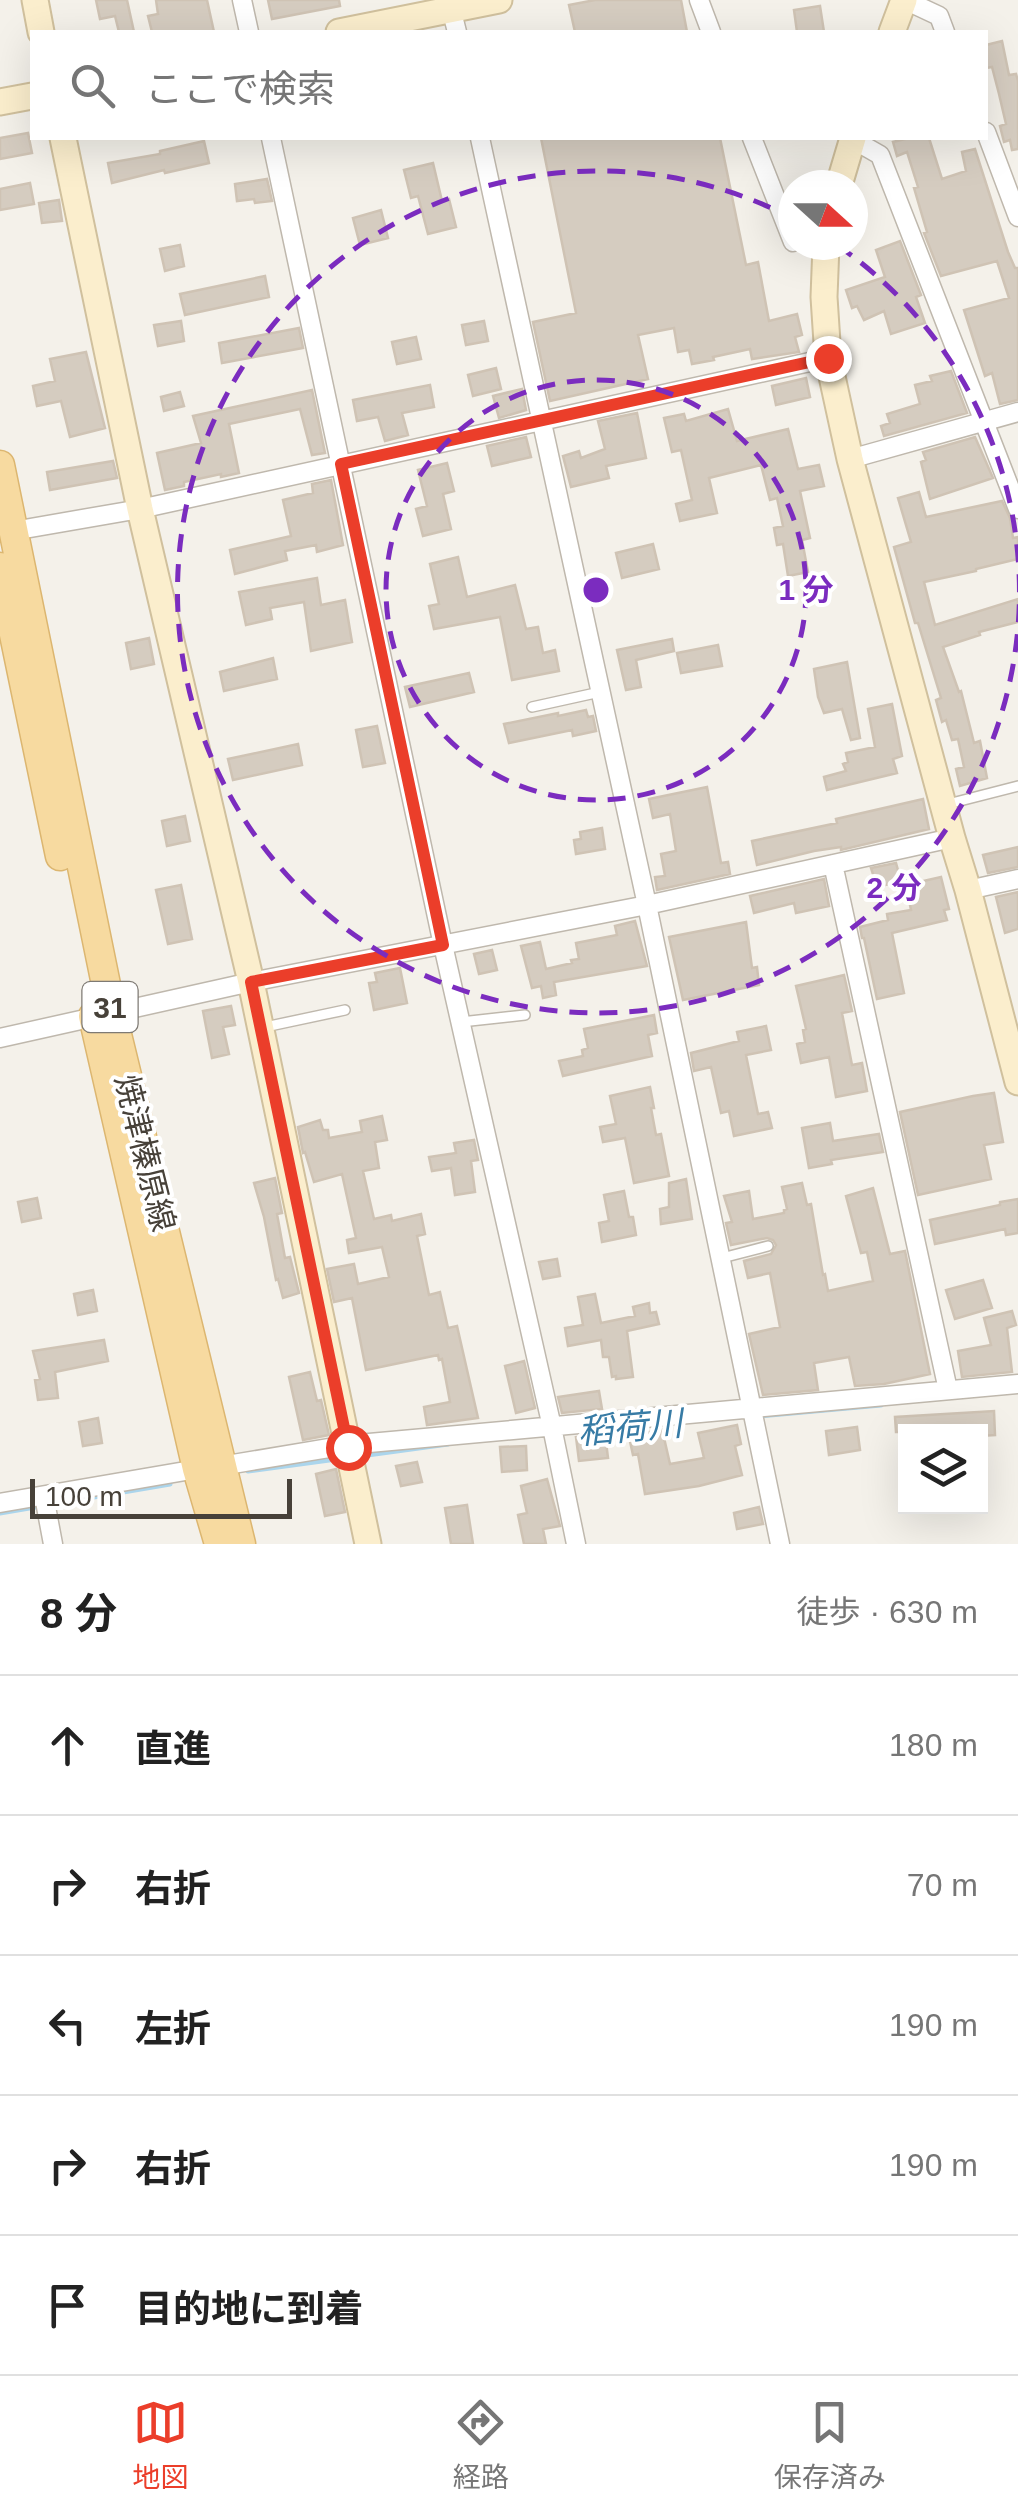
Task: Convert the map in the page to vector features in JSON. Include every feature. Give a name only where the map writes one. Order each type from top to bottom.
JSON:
[{"type":"main road","name":"焼津榛原線","points":[[0,465],[102,1016]]},
{"type":"main road","name":"焼津榛原線","points":[[0,567],[209,1467],[219,1544]]},
{"type":"main road","name":"焼津榛原線","points":[[209,1467],[241,1544]]},
{"type":"street","points":[[34,0],[41,30]]},
{"type":"street","points":[[242,0],[249,30]]},
{"type":"street","points":[[352,30],[453,14],[498,0]]},
{"type":"street","points":[[699,0],[711,30]]},
{"type":"street","points":[[893,30],[905,0],[939,16],[944,30]]},
{"type":"street","points":[[0,102],[30,96]]},
{"type":"street","points":[[988,137],[1018,217]]},
{"type":"street","points":[[63,140],[140,509],[251,982],[368,1544]]},
{"type":"street","points":[[271,140],[576,1544]]},
{"type":"street","points":[[480,140],[780,1544]]},
{"type":"street","points":[[753,140],[778,200]]},
{"type":"street","points":[[843,170],[852,140]]},
{"type":"street","points":[[856,140],[880,156],[1018,509]]},
{"type":"street","points":[[825,260],[828,358],[850,459],[1018,1082]]},
{"type":"street","points":[[13,532],[140,509],[828,358]]},
{"type":"street","points":[[850,459],[1018,412]]},
{"type":"street","points":[[0,1038],[251,982],[646,904],[952,838]]},
{"type":"street","points":[[833,864],[948,1390]]},
{"type":"street","points":[[968,890],[1018,879]]},
{"type":"street","points":[[0,1503],[209,1467],[553,1433],[753,1408],[1018,1384]]},
{"type":"street","points":[[44,1497],[53,1544]]},
{"type":"lane","points":[[532,708],[600,692]]},
{"type":"lane","points":[[943,806],[1018,786]]},
{"type":"lane","points":[[260,1028],[345,1010]]},
{"type":"lane","points":[[461,1022],[525,1015]]},
{"type":"lane","points":[[722,1258],[768,1246]]},
{"type":"building","points":[[96,0],[127,0],[134,30],[118,30],[115,16],[100,19]]},
{"type":"building","points":[[156,0],[207,0],[214,30],[152,30],[148,16],[158,14]]},
{"type":"building","points":[[268,0],[339,0],[340,6],[272,19]]},
{"type":"building","points":[[595,0],[681,0],[687,30],[575,30],[569,5]]},
{"type":"building","points":[[820,6],[824,30],[797,30],[794,10]]},
{"type":"building","points":[[1002,41],[1009,75],[1016,74],[1018,149],[1012,150],[1010,140],[1004,142],[1000,126],[1006,124],[992,67],[988,68],[988,44]]},
{"type":"building","points":[[28,133],[32,153],[0,159],[0,138]]},
{"type":"building","points":[[541,140],[720,140],[746,265],[758,262],[769,321],[797,314],[802,335],[795,337],[799,352],[752,359],[750,349],[692,364],[689,350],[678,352],[674,328],[638,335],[648,379],[550,401],[533,322],[576,313]]},
{"type":"building","points":[[930,140],[942,179],[966,171],[962,152],[975,149],[1008,252],[1018,268],[1018,400],[1000,404],[992,373],[985,376],[964,310],[1009,298],[997,261],[941,276],[924,233],[927,232],[914,188],[918,187],[907,152],[897,156],[893,142]]},
{"type":"building","points":[[204,141],[209,163],[112,183],[108,163]]},
{"type":"building","points":[[433,163],[442,201],[449,199],[456,227],[428,234],[418,196],[411,198],[404,170]]},
{"type":"building","points":[[267,179],[272,201],[237,201],[235,184]]},
{"type":"building","points":[[30,183],[34,204],[0,210],[0,189]]},
{"type":"building","points":[[59,200],[62,221],[42,223],[39,203]]},
{"type":"building","points":[[381,210],[388,238],[360,245],[353,218]]},
{"type":"building","points":[[900,241],[921,295],[916,297],[925,323],[891,334],[884,311],[864,320],[857,306],[852,308],[846,290],[885,277],[876,250]]},
{"type":"building","points":[[180,245],[184,266],[165,271],[160,249]]},
{"type":"building","points":[[265,276],[269,297],[185,315],[180,294]]},
{"type":"building","points":[[181,321],[184,341],[158,346],[154,325]]},
{"type":"building","points":[[484,321],[488,341],[466,345],[462,325]]},
{"type":"building","points":[[299,328],[303,348],[222,363],[219,343]]},
{"type":"building","points":[[416,337],[421,359],[397,364],[392,342]]},
{"type":"building","points":[[86,352],[105,428],[70,437],[61,401],[37,406],[33,386],[55,381],[50,359]]},
{"type":"building","points":[[496,368],[501,389],[473,396],[468,375]]},
{"type":"building","points":[[951,371],[967,413],[884,436],[881,426],[890,423],[887,414],[920,404],[915,385]]},
{"type":"building","points":[[806,378],[810,397],[776,405],[772,386]]},
{"type":"building","points":[[430,385],[434,407],[402,413],[408,435],[385,441],[378,417],[357,421],[353,400]]},
{"type":"building","points":[[522,389],[526,410],[499,418],[493,396]]},
{"type":"building","points":[[312,390],[325,453],[312,455],[300,409],[229,424],[239,473],[184,482],[184,486],[165,490],[157,453],[201,443],[193,416]]},
{"type":"building","points":[[180,392],[184,406],[164,411],[161,397]]},
{"type":"building","points":[[728,409],[737,441],[788,429],[798,469],[819,465],[824,486],[800,491],[810,538],[802,540],[808,572],[788,576],[783,544],[777,545],[774,528],[783,526],[777,498],[770,500],[761,465],[709,478],[717,513],[680,521],[676,504],[692,500],[681,450],[672,452],[664,418],[684,414],[686,421]]},
{"type":"building","points":[[637,413],[646,458],[606,466],[609,478],[571,487],[563,456],[579,451],[581,458],[605,449],[598,421]]},
{"type":"building","points":[[526,437],[531,457],[492,466],[487,446]]},
{"type":"building","points":[[975,437],[993,478],[930,499],[921,462],[926,460],[923,452]]},
{"type":"building","points":[[113,461],[117,478],[50,490],[47,472]]},
{"type":"building","points":[[447,463],[454,491],[443,494],[451,529],[423,536],[416,509],[427,506],[418,470]]},
{"type":"building","points":[[331,480],[343,545],[317,552],[316,545],[285,551],[287,560],[235,574],[230,550],[291,536],[283,500],[313,493],[312,484]]},
{"type":"building","points":[[919,492],[926,517],[1002,501],[1013,538],[1018,537],[1018,559],[924,582],[935,625],[1018,599],[1018,622],[943,647],[961,691],[974,743],[980,741],[987,778],[960,786],[956,769],[964,767],[958,739],[952,740],[946,720],[942,722],[936,700],[941,698],[894,547],[911,542],[898,498]]},
{"type":"building","points":[[653,544],[659,569],[622,578],[616,553]]},
{"type":"building","points":[[458,557],[467,597],[515,585],[526,629],[538,627],[543,653],[555,650],[559,671],[512,680],[500,617],[434,629],[429,606],[439,604],[430,564]]},
{"type":"building","points":[[317,578],[321,605],[345,600],[352,642],[311,651],[304,602],[270,608],[272,619],[246,625],[239,592]]},
{"type":"building","points":[[149,638],[154,664],[131,669],[126,643]]},
{"type":"building","points":[[672,639],[674,651],[636,660],[641,687],[626,690],[617,650]]},
{"type":"building","points":[[718,645],[722,666],[681,673],[677,653]]},
{"type":"building","points":[[273,658],[277,679],[224,691],[220,672]]},
{"type":"building","points":[[847,662],[860,738],[851,740],[842,709],[824,713],[814,669]]},
{"type":"building","points":[[469,673],[474,692],[410,707],[405,687]]},
{"type":"building","points":[[892,704],[902,756],[893,759],[897,773],[827,790],[824,777],[846,771],[846,753],[875,747],[868,709]]},
{"type":"building","points":[[586,710],[588,717],[593,716],[596,731],[573,736],[572,730],[509,743],[504,724]]},
{"type":"building","points":[[377,726],[385,763],[363,767],[356,730]]},
{"type":"building","points":[[298,744],[302,765],[233,780],[228,759]]},
{"type":"building","points":[[707,787],[721,863],[728,862],[730,874],[657,890],[655,877],[665,876],[661,854],[676,851],[670,814],[653,818],[649,799]]},
{"type":"building","points":[[923,799],[929,829],[757,865],[752,841]]},
{"type":"building","points":[[185,816],[190,841],[167,846],[162,821]]},
{"type":"building","points":[[602,828],[605,849],[576,854],[574,840],[581,839],[580,832]]},
{"type":"building","points":[[1018,847],[1018,867],[988,873],[983,855]]},
{"type":"building","points":[[896,863],[901,881],[877,887],[871,868]]},
{"type":"building","points":[[941,877],[949,909],[944,910],[947,920],[892,933],[904,993],[877,999],[860,927],[888,920],[887,914],[911,910],[906,885]]},
{"type":"building","points":[[824,879],[829,906],[796,913],[794,903],[754,913],[750,896]]},
{"type":"building","points":[[181,885],[192,939],[168,944],[156,890]]},
{"type":"building","points":[[1018,892],[1018,929],[1005,933],[996,897]]},
{"type":"building","points":[[635,921],[647,966],[554,982],[556,995],[543,998],[541,986],[532,988],[521,946],[540,942],[546,969],[579,959],[576,943],[617,935],[615,926]]},
{"type":"building","points":[[746,922],[752,968],[757,967],[759,985],[683,1000],[669,937]]},
{"type":"building","points":[[492,950],[497,970],[479,974],[474,954]]},
{"type":"building","points":[[400,968],[407,1003],[374,1010],[369,983],[377,982],[375,973]]},
{"type":"building","points":[[844,975],[852,1011],[842,1013],[852,1065],[862,1063],[867,1091],[836,1097],[829,1057],[801,1063],[797,1044],[805,1042],[806,1029],[796,986]]},
{"type":"building","points":[[231,1006],[235,1025],[223,1027],[229,1054],[212,1058],[203,1011]]},
{"type":"building","points":[[654,1015],[657,1033],[648,1035],[652,1056],[563,1076],[559,1061],[583,1056],[582,1050],[588,1048],[584,1029]]},
{"type":"building","points":[[766,1026],[771,1050],[746,1055],[758,1114],[768,1112],[772,1128],[734,1136],[729,1111],[721,1113],[711,1067],[694,1071],[691,1053],[739,1041],[737,1032]]},
{"type":"building","points":[[650,1087],[656,1135],[661,1134],[669,1176],[634,1183],[625,1138],[603,1142],[600,1127],[616,1124],[610,1096]]},
{"type":"building","points":[[994,1093],[1003,1142],[984,1145],[991,1179],[918,1195],[900,1112]]},
{"type":"building","points":[[382,1116],[387,1140],[375,1142],[379,1168],[363,1171],[374,1219],[391,1215],[392,1221],[421,1214],[425,1234],[417,1236],[429,1295],[440,1292],[448,1328],[457,1326],[478,1418],[427,1425],[424,1407],[450,1402],[442,1359],[438,1355],[366,1370],[352,1298],[334,1302],[327,1269],[354,1264],[358,1284],[389,1277],[382,1247],[349,1253],[347,1240],[356,1238],[342,1174],[314,1182],[298,1127],[320,1120],[329,1138],[362,1132],[360,1121]]},
{"type":"building","points":[[830,1123],[833,1141],[879,1134],[883,1152],[831,1160],[832,1164],[809,1168],[802,1128]]},
{"type":"building","points":[[474,1140],[478,1160],[471,1161],[475,1192],[455,1195],[451,1168],[432,1171],[429,1157],[456,1153],[454,1143]]},
{"type":"building","points":[[275,1178],[285,1258],[290,1257],[299,1293],[283,1298],[254,1183]]},
{"type":"building","points":[[686,1179],[692,1219],[661,1224],[660,1209],[669,1207],[669,1183]]},
{"type":"building","points":[[802,1183],[807,1205],[811,1204],[828,1291],[873,1281],[867,1252],[861,1253],[846,1196],[873,1188],[890,1254],[905,1251],[930,1374],[855,1386],[849,1357],[814,1363],[818,1390],[763,1395],[749,1334],[780,1327],[770,1273],[748,1278],[744,1261],[771,1254],[776,1245],[767,1238],[731,1245],[726,1223],[732,1222],[724,1196],[749,1191],[753,1219],[784,1213],[787,1209],[782,1187]]},
{"type":"building","points":[[624,1191],[636,1235],[602,1242],[599,1223],[609,1221],[604,1195]]},
{"type":"building","points":[[37,1198],[41,1218],[22,1222],[18,1202]]},
{"type":"building","points":[[1018,1199],[1018,1233],[1006,1235],[1005,1229],[935,1244],[930,1220]]},
{"type":"building","points":[[557,1259],[560,1276],[543,1279],[539,1262]]},
{"type":"building","points":[[983,1280],[992,1308],[955,1319],[946,1290]]},
{"type":"building","points":[[93,1290],[97,1311],[78,1315],[74,1294]]},
{"type":"building","points":[[595,1294],[601,1323],[635,1316],[633,1307],[649,1303],[650,1313],[656,1312],[659,1324],[627,1331],[633,1377],[612,1377],[601,1340],[568,1346],[565,1328],[583,1325],[578,1297]]},
{"type":"building","points":[[1012,1311],[1016,1325],[1007,1328],[1012,1372],[962,1377],[958,1351],[991,1345],[984,1318]]},
{"type":"building","points":[[104,1340],[108,1361],[55,1372],[58,1398],[38,1400],[35,1380],[40,1379],[33,1351]]},
{"type":"building","points":[[524,1361],[535,1408],[516,1413],[505,1366]]},
{"type":"building","points":[[310,1372],[329,1435],[303,1440],[289,1377]]},
{"type":"building","points":[[599,1391],[602,1409],[562,1413],[558,1397]]},
{"type":"building","points":[[994,1411],[995,1435],[988,1435],[988,1424],[898,1424],[896,1432],[895,1417]]},
{"type":"building","points":[[98,1418],[102,1443],[83,1446],[79,1422]]},
{"type":"building","points":[[737,1425],[741,1444],[735,1446],[742,1475],[645,1494],[638,1454],[633,1455],[629,1437],[662,1429],[670,1464],[704,1458],[698,1433]]},
{"type":"building","points":[[857,1427],[860,1450],[829,1455],[826,1431]]},
{"type":"building","points":[[605,1434],[608,1458],[579,1461],[576,1437]]},
{"type":"building","points":[[526,1446],[527,1470],[502,1472],[500,1447]]},
{"type":"building","points":[[417,1462],[422,1482],[401,1486],[396,1466]]},
{"type":"building","points":[[336,1469],[345,1512],[325,1516],[316,1474]]},
{"type":"building","points":[[547,1479],[560,1526],[543,1529],[546,1544],[524,1544],[518,1515],[527,1513],[521,1486]]},
{"type":"building","points":[[467,1505],[473,1544],[451,1544],[445,1508]]},
{"type":"building","points":[[759,1507],[763,1524],[737,1529],[734,1513]]},
{"type":"waterway","name":"稻荷川","points":[[758,1416],[881,1405]]},
{"type":"waterway","name":"稻荷川","points":[[360,1456],[448,1444]]},
{"type":"waterway","name":"稻荷川","points":[[248,1471],[344,1458]]},
{"type":"waterway","name":"稻荷川","points":[[0,1513],[170,1484]]},
{"type":"route","points":[[348,1447],[251,982],[443,945],[341,464],[828,358]]}]
